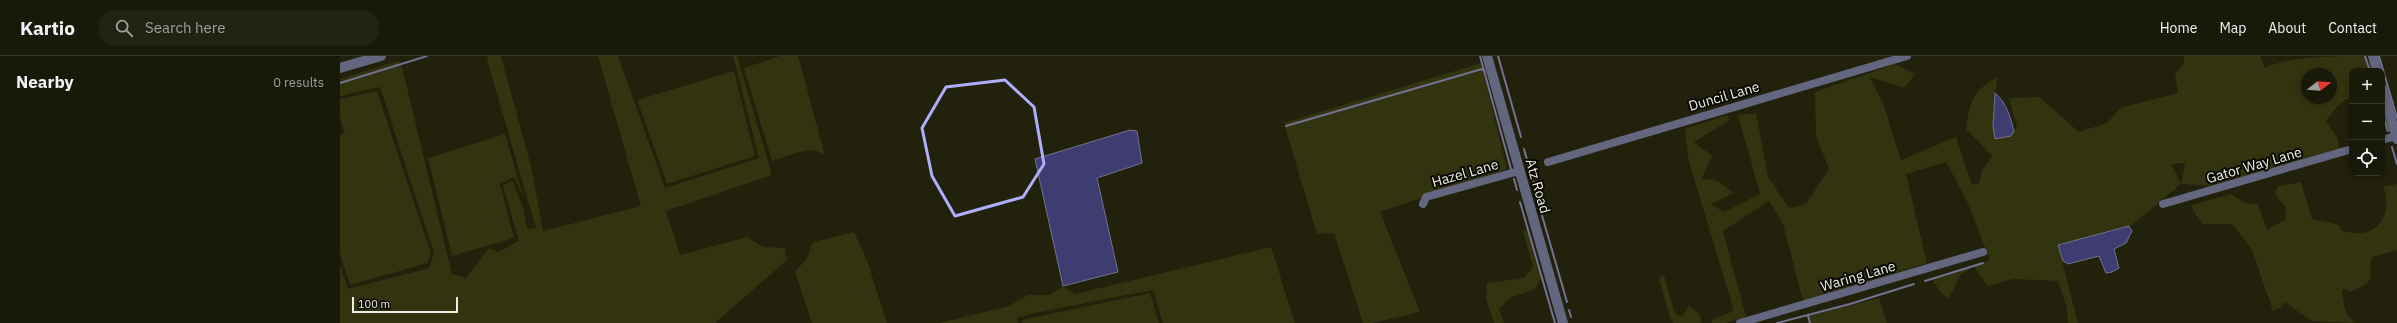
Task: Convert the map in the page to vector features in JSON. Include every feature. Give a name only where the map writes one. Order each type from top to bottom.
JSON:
[{"type":"street","points":[[340,68],[381,56]]},
{"type":"street","name":"Atz Road","points":[[1487,56],[1563,323]]},
{"type":"street","name":"Duncil Lane","points":[[1548,162],[1907,56]]},
{"type":"street","points":[[2373,56],[2376,68]]},
{"type":"street","points":[[2385,98],[2397,138],[2385,140]]},
{"type":"street","name":"Gator Way Lane","points":[[2163,204],[2349,150]]},
{"type":"street","name":"Hazel Lane","points":[[1423,204],[1426,198],[1519,171]]},
{"type":"street","name":"Waring Lane","points":[[1740,323],[1983,252]]},
{"type":"highlighted area","points":[[1005,80],[1034,107],[1044,164],[1023,197],[955,216],[932,176],[922,128],[946,87]]},
{"type":"shaded area","points":[[488,56],[501,56],[531,166],[543,231],[641,206],[598,56],[618,56],[665,188],[759,158],[733,56],[737,56],[772,175],[666,211],[680,255],[747,237],[763,247],[785,248],[787,260],[715,323],[340,323],[340,264],[348,289],[429,268],[434,253],[380,87],[340,96],[340,79],[398,61],[402,67],[452,274],[466,278],[489,248],[498,252],[519,241],[503,186],[512,180],[523,207],[527,229],[536,228],[487,60]]},
{"type":"shaded area","points":[[780,56],[798,56],[825,155],[820,152],[807,151],[792,154],[772,161],[744,68]]},
{"type":"shaded area","points":[[2184,56],[2260,56],[2265,68],[2286,61],[2299,59],[2366,56],[2370,68],[2349,68],[2349,100],[2346,99],[2334,110],[2326,121],[2338,139],[2339,149],[2214,186],[2181,184],[2132,225],[2058,245],[2078,323],[2068,323],[2067,307],[2058,281],[2013,279],[1988,286],[1974,267],[1961,274],[1949,298],[1942,294],[1931,278],[1942,277],[1990,260],[1966,199],[1946,162],[1906,174],[1927,263],[1803,301],[1783,224],[1769,201],[1723,231],[1746,317],[1725,323],[1712,323],[1711,320],[1734,311],[1688,158],[1685,129],[1727,115],[1730,120],[1694,142],[1712,156],[1702,178],[1718,181],[1734,193],[1711,204],[1724,212],[1760,194],[1738,115],[1756,113],[1768,177],[1789,208],[1806,204],[1829,169],[1816,136],[1815,92],[1895,64],[1915,74],[1904,88],[1870,77],[1883,103],[1901,160],[1956,137],[1972,185],[1979,183],[1982,171],[1992,156],[1966,129],[1969,112],[1977,92],[1997,77],[1993,127],[2011,136],[2017,126],[2009,98],[2039,97],[2079,132],[2107,123],[2120,108],[2178,93],[2175,74],[2184,63]],"holes":[[[2185,163],[2181,184],[2171,164]]]},
{"type":"shaded area","points":[[1481,63],[1507,169],[1380,212],[1420,312],[1372,323],[1363,323],[1334,233],[1317,234],[1284,123]]},
{"type":"shaded area","points":[[734,71],[755,156],[667,184],[637,100]]},
{"type":"shaded area","points":[[377,91],[431,253],[428,263],[350,285],[340,253],[340,136],[345,133],[340,118],[340,99]]},
{"type":"shaded area","points":[[1995,93],[2005,106],[2014,131],[2011,136],[1995,139],[1993,127]]},
{"type":"shaded area","points":[[2385,114],[2390,129],[2385,133]]},
{"type":"shaded area","points":[[1130,130],[1137,131],[1142,163],[1097,178],[1118,272],[1063,286],[1035,159]]},
{"type":"shaded area","points":[[505,134],[524,199],[514,177],[500,184],[514,238],[452,256],[428,158]]},
{"type":"shaded area","points":[[2301,182],[2312,219],[2339,225],[2342,231],[2358,233],[2364,233],[2371,230],[2381,221],[2386,208],[2383,187],[2397,184],[2397,250],[2373,257],[2371,260],[2370,279],[2362,287],[2350,292],[2348,289],[2342,290],[2347,313],[2356,323],[2311,321],[2285,302],[2282,307],[2273,311],[2252,250],[2232,224],[2203,224],[2193,211],[2192,205],[2231,194],[2245,203],[2258,204],[2267,230],[2286,219],[2285,207],[2276,196],[2275,191],[2279,186]]},
{"type":"shaded area","points":[[2129,226],[2132,231],[2126,243],[2114,249],[2119,268],[2112,272],[2106,273],[2099,256],[2068,264],[2063,261],[2058,245]]},
{"type":"shaded area","points":[[1527,230],[1541,279],[1535,289],[1510,298],[1499,309],[1504,323],[1494,323],[1486,299],[1487,283],[1524,278],[1533,267],[1523,231]]},
{"type":"shaded area","points":[[854,232],[867,260],[887,323],[812,323],[795,272],[807,258],[813,242]]},
{"type":"shaded area","points":[[1271,247],[1295,323],[1163,323],[1153,290],[1034,313],[1017,318],[1018,323],[939,323],[1009,306],[1028,295],[1049,295],[1063,286],[1075,294]]},
{"type":"shaded area","points":[[1664,275],[1674,311],[1677,315],[1681,316],[1686,311],[1688,305],[1700,315],[1701,323],[1673,323],[1659,278]]},
{"type":"shaded area","points":[[1150,293],[1159,323],[1022,323],[1021,320]]},
{"type":"shaded area","points":[[1879,298],[1887,323],[1808,323],[1810,320],[1808,316]]},
{"type":"waterway","points":[[340,83],[427,56]]},
{"type":"waterway","points":[[1480,56],[1511,169]]},
{"type":"waterway","points":[[1498,56],[1521,137]]},
{"type":"waterway","points":[[2365,56],[2369,68]]},
{"type":"waterway","points":[[2379,56],[2397,118]]},
{"type":"waterway","points":[[1286,126],[1482,69],[1485,72]]},
{"type":"waterway","points":[[2385,122],[2388,131]]},
{"type":"waterway","points":[[2392,147],[2397,164]]},
{"type":"waterway","points":[[1524,149],[1539,202]]},
{"type":"waterway","points":[[1514,179],[1517,190]]},
{"type":"waterway","points":[[1520,202],[1555,323]]},
{"type":"waterway","points":[[1541,212],[1567,302]]},
{"type":"waterway","points":[[1925,281],[1983,263]]},
{"type":"waterway","points":[[1777,323],[1850,304],[1914,284]]},
{"type":"waterway","points":[[1569,310],[1571,317]]},
{"type":"waterway","points":[[1808,316],[1810,323]]}]
